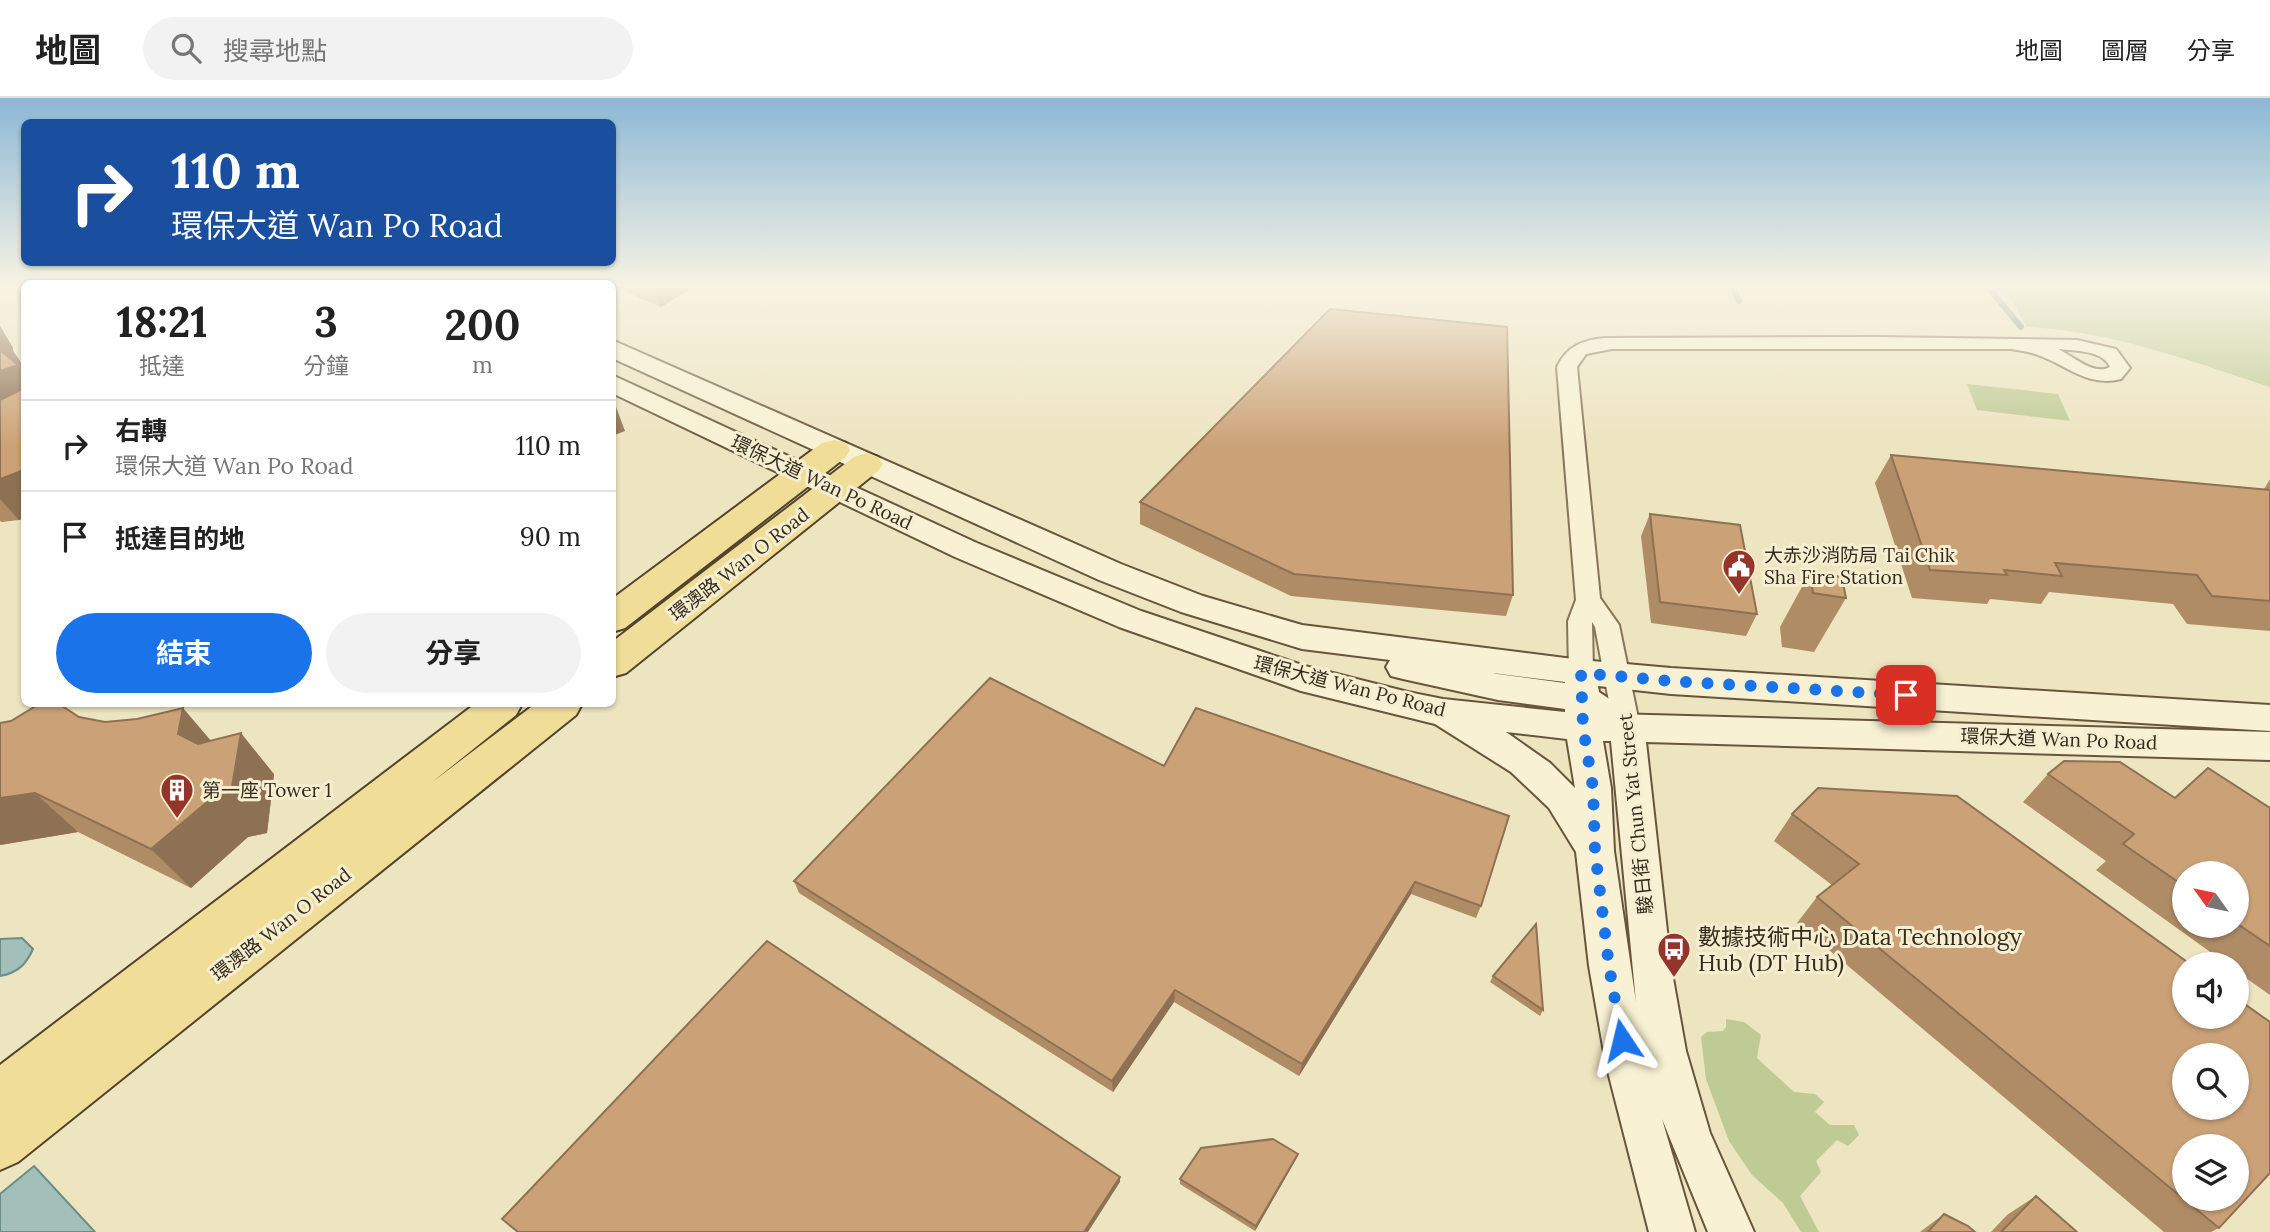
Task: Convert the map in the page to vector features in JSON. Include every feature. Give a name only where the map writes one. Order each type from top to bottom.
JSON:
[{"type":"main road","name":"環保大道 Wan Po Road","points":[[616,350],[834,450],[1122,577],[1192,604],[1418,672],[1582,699],[1627,729],[2270,746]]},
{"type":"main road","name":"環保大道 Wan Po Road","points":[[616,385],[966,550],[1166,633],[1301,678],[1443,712],[1582,699],[1618,676],[2270,718]]},
{"type":"main road","name":"環澳路 Wan O Road","points":[[616,659],[819,481],[834,450]]},
{"type":"main road","name":"環澳路 Wan O Road","points":[[616,616],[819,481],[866,464]]},
{"type":"main road","name":"駿日街 Chun Yat Street","points":[[1582,699],[1593,788],[1595,851],[1609,966],[1627,1064],[1672,1232]]},
{"type":"main road","name":"環澳路 Wan O Road","points":[[0,1096],[498,707]]},
{"type":"main road","name":"環澳路 Wan O Road","points":[[0,1144],[558,707]]},
{"type":"main road","points":[[1443,712],[1513,755],[1545,781],[1571,810],[1595,851]]},
{"type":"main road","name":"駿日街 Chun Yat Street","points":[[1627,729],[1651,967],[1665,1051],[1689,1136],[1731,1232]]},
{"type":"street","name":"駿日街 Chun Yat Street","points":[[1582,699],[1580,621],[1588,600],[1567,367],[1578,349],[1612,343],[2015,344]]},
{"type":"street","name":"駿日街 Chun Yat Street","points":[[1588,600],[1607,625],[1627,729]]},
{"type":"green space","points":[[2115,340],[2270,340],[2270,387],[2180,358]]},
{"type":"green space","points":[[1967,384],[2058,394],[2070,421],[1977,410]]},
{"type":"green space","points":[[1726,1019],[1744,1022],[1761,1035],[1757,1058],[1794,1092],[1815,1094],[1824,1102],[1815,1112],[1830,1125],[1854,1125],[1859,1135],[1848,1146],[1837,1140],[1816,1161],[1821,1172],[1800,1196],[1819,1232],[1801,1232],[1783,1203],[1752,1175],[1729,1141],[1706,1079],[1701,1037],[1707,1032],[1723,1031]]},
{"type":"water","points":[[22,938],[33,949],[30,955],[16,970],[0,976],[0,939]]},
{"type":"water","points":[[34,1166],[95,1232],[0,1232],[0,1194]]},
{"type":"building","points":[[1300,340],[1507,340],[1513,595],[1294,574],[1140,502]]},
{"type":"building","points":[[0,350],[18,365],[0,371]]},
{"type":"building","points":[[21,390],[21,471],[0,479],[0,400]]},
{"type":"building","points":[[1891,455],[2270,490],[2270,601],[2212,596],[2197,575],[2055,563],[2062,576],[2004,570],[2007,575],[1930,570]]},
{"type":"building","points":[[1650,514],[1740,525],[1757,614],[1660,602]]},
{"type":"building","points":[[1810,572],[1842,577],[1846,598],[1813,593]]},
{"type":"building","points":[[990,678],[1164,766],[1196,708],[1509,816],[1481,906],[1415,882],[1302,1064],[1175,990],[1112,1081],[794,881]]},
{"type":"building","points":[[34,707],[64,707],[79,717],[105,722],[137,719],[183,708],[178,734],[198,744],[241,733],[231,793],[212,798],[151,849],[35,793],[0,798],[0,723],[11,721]]},
{"type":"building","points":[[2064,761],[2120,762],[2175,798],[2208,768],[2270,808],[2270,946],[2249,932],[2249,861],[2172,861],[2172,878],[2123,844],[2134,834],[2048,774]]},
{"type":"building","points":[[1818,788],[1957,796],[2173,952],[2172,1029],[2249,1029],[2249,1007],[2270,1022],[2270,1173],[2249,1196],[2249,1134],[2172,1134],[2172,1189],[1817,897],[1859,864],[1792,814]]},
{"type":"building","points":[[1536,924],[1543,1010],[1493,976]]},
{"type":"building","points":[[767,941],[1120,1177],[1084,1232],[518,1232],[502,1219]]},
{"type":"building","points":[[1273,1139],[1298,1154],[1256,1226],[1180,1179],[1201,1148]]},
{"type":"building","points":[[2036,1196],[2077,1232],[2001,1232]]},
{"type":"building","points":[[2198,1211],[2235,1211],[2219,1228]]},
{"type":"building","points":[[1944,1214],[1968,1226],[1975,1232],[1928,1232]]},
{"type":"place","name":"大赤沙消防局 Tai Chik Sha Fire Station","points":[[1739,596]]},
{"type":"place","name":"第一座 Tower 1","points":[[177,820]]},
{"type":"place","name":"數據技術中心 Data Technology Hub (DT Hub)","points":[[1674,979]]},
{"type":"route","points":[[1622,1040],[1609,966],[1595,851],[1593,788],[1583,727],[1581,673],[1906,695]]}]
